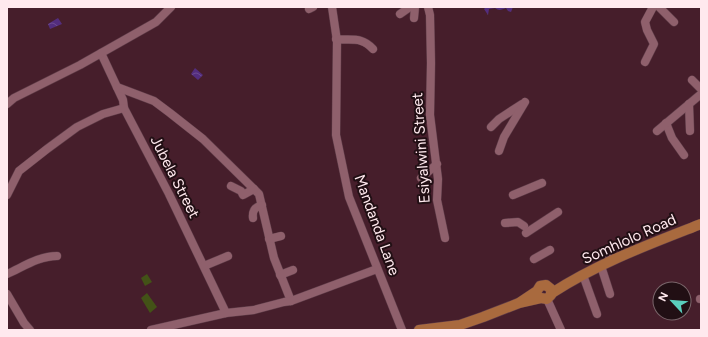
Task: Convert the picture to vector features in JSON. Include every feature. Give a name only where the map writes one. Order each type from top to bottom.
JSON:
[{"type":"main road","name":"Somhlolo Road","points":[[419,330],[460,324],[545,294],[612,261],[701,224]]},
{"type":"street","points":[[7,104],[14,98],[80,66],[156,22],[171,7]]},
{"type":"street","name":"Mandanda Lane","points":[[332,7],[336,39],[336,135],[349,198],[402,330]]},
{"type":"street","points":[[400,14],[410,7]]},
{"type":"street","points":[[414,18],[415,7]]},
{"type":"street","name":"Esiyalwini Street","points":[[428,7],[430,15],[431,63],[430,115],[438,179],[438,200],[445,238]]},
{"type":"street","points":[[645,62],[654,44],[645,22],[652,7]]},
{"type":"street","points":[[659,7],[674,22]]},
{"type":"street","points":[[336,39],[360,35]]},
{"type":"street","points":[[336,39],[360,40],[373,49]]},
{"type":"street","name":"Jubela Street","points":[[101,53],[123,100],[124,108],[169,194],[226,313]]},
{"type":"street","points":[[692,80],[701,89]]},
{"type":"street","points":[[117,87],[154,101],[170,113],[203,139],[259,194],[274,258],[291,301]]},
{"type":"street","points":[[657,131],[701,94]]},
{"type":"street","points":[[491,127],[499,118],[525,102],[504,137],[499,151]]},
{"type":"street","points":[[689,104],[690,131]]},
{"type":"street","points":[[7,193],[19,170],[46,148],[77,128],[103,114],[124,108]]},
{"type":"street","points":[[666,123],[672,138],[684,155]]},
{"type":"street","points":[[421,178],[436,164]]},
{"type":"street","points":[[513,195],[542,183]]},
{"type":"street","points":[[231,186],[241,191],[243,195],[254,189]]},
{"type":"street","points":[[252,218],[252,213],[256,207],[262,205]]},
{"type":"street","points":[[505,222],[518,222],[525,230],[558,212]]},
{"type":"street","points":[[269,239],[281,236]]},
{"type":"street","points":[[534,259],[550,250]]},
{"type":"street","points":[[606,250],[612,261]]},
{"type":"street","points":[[7,274],[37,260],[57,256]]},
{"type":"street","points":[[204,266],[228,256]]},
{"type":"street","points":[[601,266],[610,294]]},
{"type":"street","points":[[151,330],[226,313],[254,310],[291,301],[377,269]]},
{"type":"street","points":[[280,275],[293,270]]},
{"type":"street","points":[[583,275],[597,314]]},
{"type":"street","points":[[7,294],[24,323],[30,330]]},
{"type":"street","points":[[545,294],[561,330]]},
{"type":"green space","points":[[147,274],[152,282],[145,286],[141,278]]},
{"type":"green space","points":[[147,293],[157,307],[150,313],[141,298]]},
{"type":"water","points":[[486,7],[513,7],[511,12],[506,8],[500,10],[495,8],[489,9],[488,15],[484,9]]},
{"type":"water","points":[[58,18],[62,24],[50,29],[48,24]]},
{"type":"water","points":[[195,68],[203,75],[198,80],[191,74]]}]
